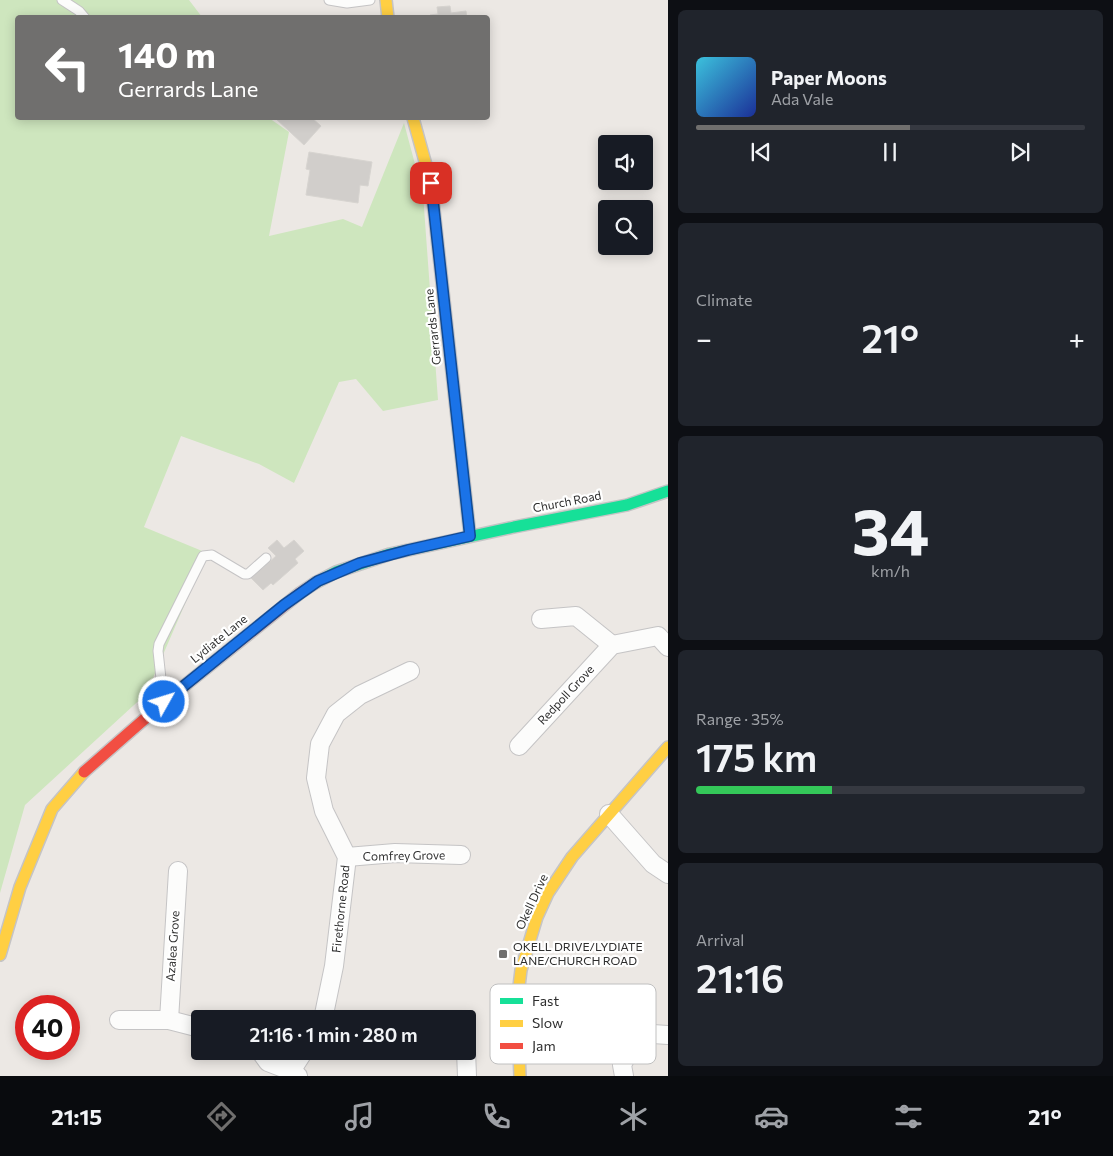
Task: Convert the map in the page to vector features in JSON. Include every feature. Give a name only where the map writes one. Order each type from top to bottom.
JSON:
[{"type":"street","points":[[386,0],[388,15]]},
{"type":"street","name":"Gerrards Lane","points":[[414,120],[431,183],[470,536]]},
{"type":"street","name":"Church Road","points":[[470,536],[627,504],[668,491]]},
{"type":"street","name":"Lydiate Lane","points":[[0,955],[20,887],[52,809],[78,778],[164,702],[284,605],[318,581],[360,563],[470,536]]},
{"type":"street","points":[[541,619],[576,616],[612,645],[665,637]]},
{"type":"street","name":"Redpoll Grove","points":[[519,746],[612,645]]},
{"type":"street","name":"Firethorne Road","points":[[326,1010],[334,966],[346,857],[324,810],[316,778],[320,744],[336,714],[360,695],[410,671]]},
{"type":"street","name":"Okell Drive","points":[[519,984],[521,970],[537,917],[560,874],[572,857],[668,747]]},
{"type":"street","points":[[609,814],[653,864],[668,874]]},
{"type":"street","name":"Comfrey Grove","points":[[346,857],[396,854],[461,855]]},
{"type":"street","name":"Azalea Grove","points":[[169,1020],[178,871]]},
{"type":"street","points":[[119,1020],[169,1020],[191,1026]]},
{"type":"street","points":[[264,1063],[295,1074],[300,1060]]},
{"type":"street","points":[[466,1060],[467,1076]]},
{"type":"lane","points":[[62,0],[81,15]]},
{"type":"lane","points":[[329,0],[348,3],[370,0]]},
{"type":"lane","points":[[164,702],[158,651],[159,644],[203,556],[212,555],[244,574],[248,574],[266,558]]},
{"type":"green space","points":[[0,0],[189,0],[200,15],[15,15],[15,120],[272,120],[289,132],[269,236],[343,219],[362,227],[404,123],[423,194],[438,400],[383,411],[356,379],[339,382],[294,483],[259,464],[181,436],[144,527],[207,553],[146,694],[25,805],[0,893]]},
{"type":"building","points":[[450,6],[451,13],[466,11],[467,15],[430,15],[438,14],[437,7]]},
{"type":"building","points":[[277,120],[314,120],[321,126],[304,145]]},
{"type":"building","points":[[309,152],[372,162],[368,186],[360,185],[358,203],[306,195],[310,170],[306,169]]},
{"type":"building","points":[[277,540],[284,548],[294,540],[304,551],[295,559],[298,563],[273,585],[271,583],[263,590],[251,578],[276,556],[268,548]]},
{"type":"traffic: fast","points":[[456,409],[470,536]]},
{"type":"traffic: fast","points":[[315,583],[336,572],[390,554],[627,505],[668,491]]},
{"type":"traffic: slow","points":[[386,0],[388,15]]},
{"type":"traffic: slow","points":[[414,120],[431,183],[456,409]]},
{"type":"traffic: slow","points":[[519,984],[521,970],[537,917],[548,893],[572,857],[668,747]]},
{"type":"traffic: slow","points":[[0,955],[20,887],[52,809],[84,772]]},
{"type":"traffic: slow","points":[[520,1064],[520,1076]]},
{"type":"traffic: jam","points":[[84,772],[164,702],[315,583]]},
{"type":"place","name":"OKELL DRIVE/LYDIATE LANE/CHURCH ROAD","points":[[503,954]]},
{"type":"route","points":[[164,702],[284,605],[318,581],[336,572],[390,554],[470,536],[431,183]]}]
